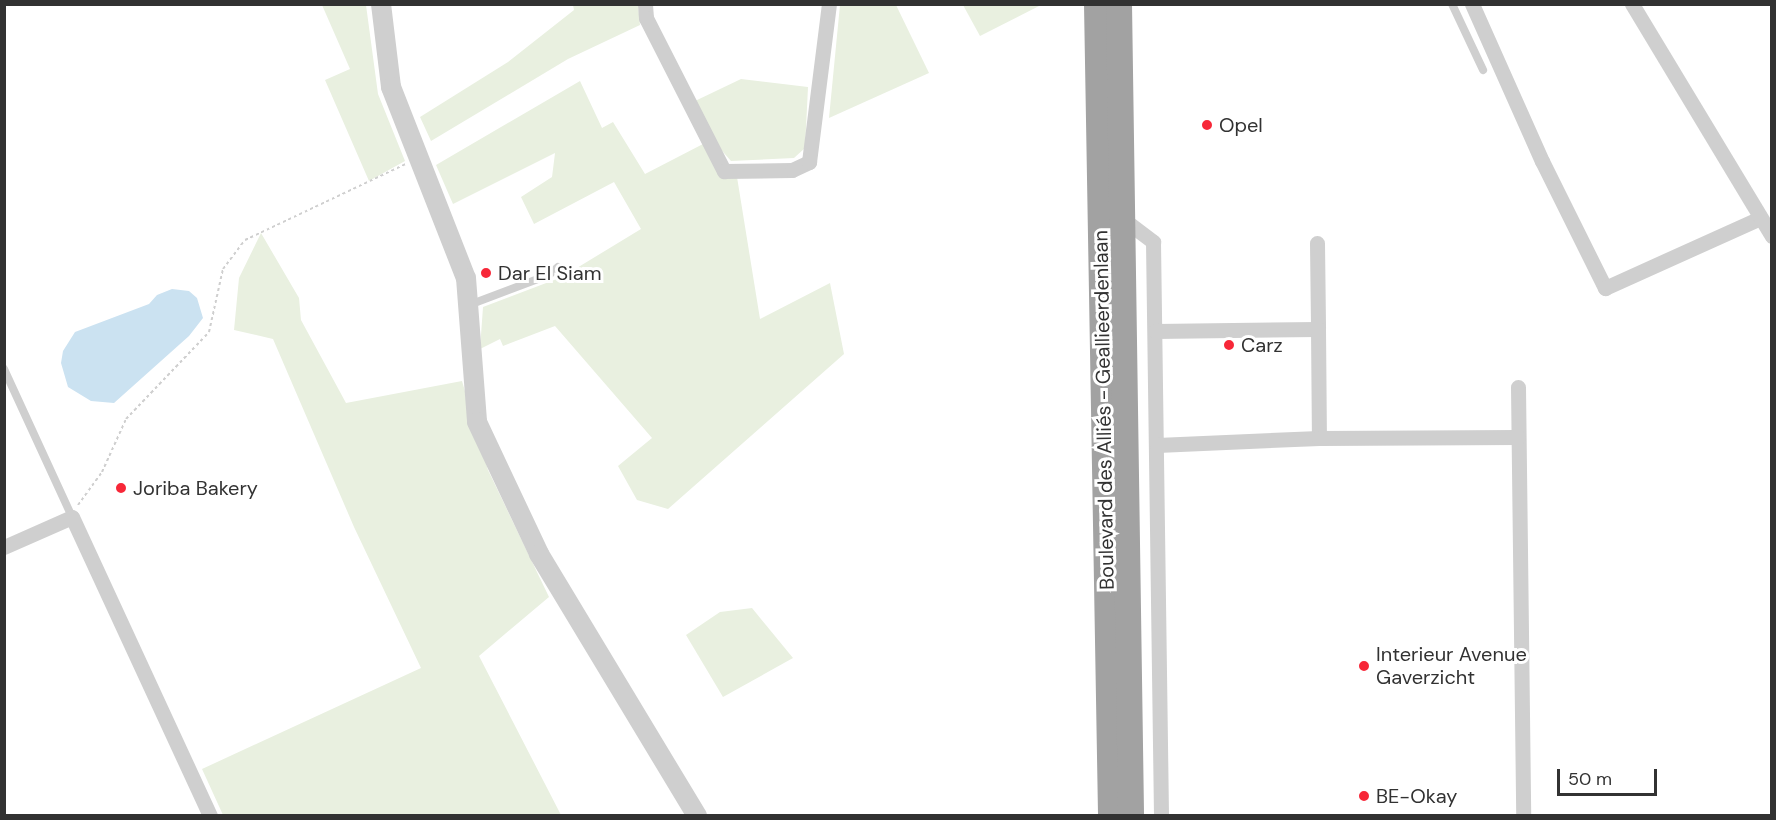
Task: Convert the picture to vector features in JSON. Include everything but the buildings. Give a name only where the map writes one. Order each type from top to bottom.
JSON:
[{"type":"highway","name":"Boulevard des Alliés - Geallieerdenlaan","points":[[1098,4],[1109,119],[1131,816]]},
{"type":"highway","name":"Boulevard des Alliés - Geallieerdenlaan","points":[[1109,119],[1119,4]]},
{"type":"highway","name":"Boulevard des Alliés - Geallieerdenlaan","points":[[1111,219],[1106,375],[1111,816]]},
{"type":"street","points":[[381,4],[391,87],[466,278],[471,379],[477,422],[490,457],[539,554],[697,816]]},
{"type":"street","points":[[645,4],[646,18],[724,171],[792,170],[808,162],[829,4]]},
{"type":"street","points":[[1472,4],[1542,161],[1605,288],[1760,218]]},
{"type":"street","points":[[1632,4],[1772,236]]},
{"type":"street","points":[[1111,219],[1153,242],[1161,816]]},
{"type":"street","points":[[1317,243],[1319,438]]},
{"type":"street","points":[[1155,331],[1318,329]]},
{"type":"street","points":[[1518,387],[1523,816]]},
{"type":"street","points":[[1157,445],[1319,438],[1518,437]]},
{"type":"street","points":[[4,548],[72,517],[210,816]]},
{"type":"lane","points":[[1452,4],[1483,70]]},
{"type":"lane","points":[[469,305],[549,275],[558,267]]},
{"type":"lane","points":[[4,369],[72,517]]},
{"type":"path","points":[[72,517],[85,492],[102,472],[126,419],[209,332],[223,268],[246,240],[419,158]]},
{"type":"green space","points":[[322,5],[366,5],[378,94],[405,161],[369,181],[325,80],[350,69]]},
{"type":"green space","points":[[573,5],[638,5],[640,25],[568,59],[431,141],[420,117],[508,62],[574,10]]},
{"type":"green space","points":[[840,5],[896,5],[929,73],[829,118]]},
{"type":"green space","points":[[963,5],[1041,5],[980,36]]},
{"type":"green space","points":[[741,79],[808,87],[805,148],[794,158],[731,161],[716,144],[695,101]]},
{"type":"green space","points":[[580,81],[602,128],[613,122],[645,174],[703,144],[737,177],[760,319],[830,283],[844,354],[668,509],[637,500],[618,466],[652,438],[555,326],[503,346],[500,339],[480,349],[483,307],[562,277],[641,229],[614,182],[534,224],[521,197],[552,177],[555,153],[453,204],[436,165]]},
{"type":"green space","points":[[261,233],[299,298],[301,320],[346,403],[462,381],[488,470],[549,597],[479,656],[561,815],[223,815],[202,769],[421,668],[354,527],[273,339],[234,330],[239,278]]},
{"type":"green space","points":[[752,608],[793,658],[723,697],[686,635],[720,612]]},
{"type":"water","points":[[172,289],[189,291],[197,298],[203,318],[189,336],[114,403],[91,401],[68,387],[61,363],[63,351],[75,332],[149,304],[157,295]]},
{"type":"place","name":"Opel","points":[[1207,125]]},
{"type":"place","name":"Dar El Siam","points":[[486,273]]},
{"type":"place","name":"Carz","points":[[1229,345]]},
{"type":"place","name":"Joriba Bakery","points":[[121,488]]},
{"type":"place","name":"Interieur Avenue Gaverzicht","points":[[1364,666]]},
{"type":"place","name":"BE-Okay","points":[[1364,796]]}]
